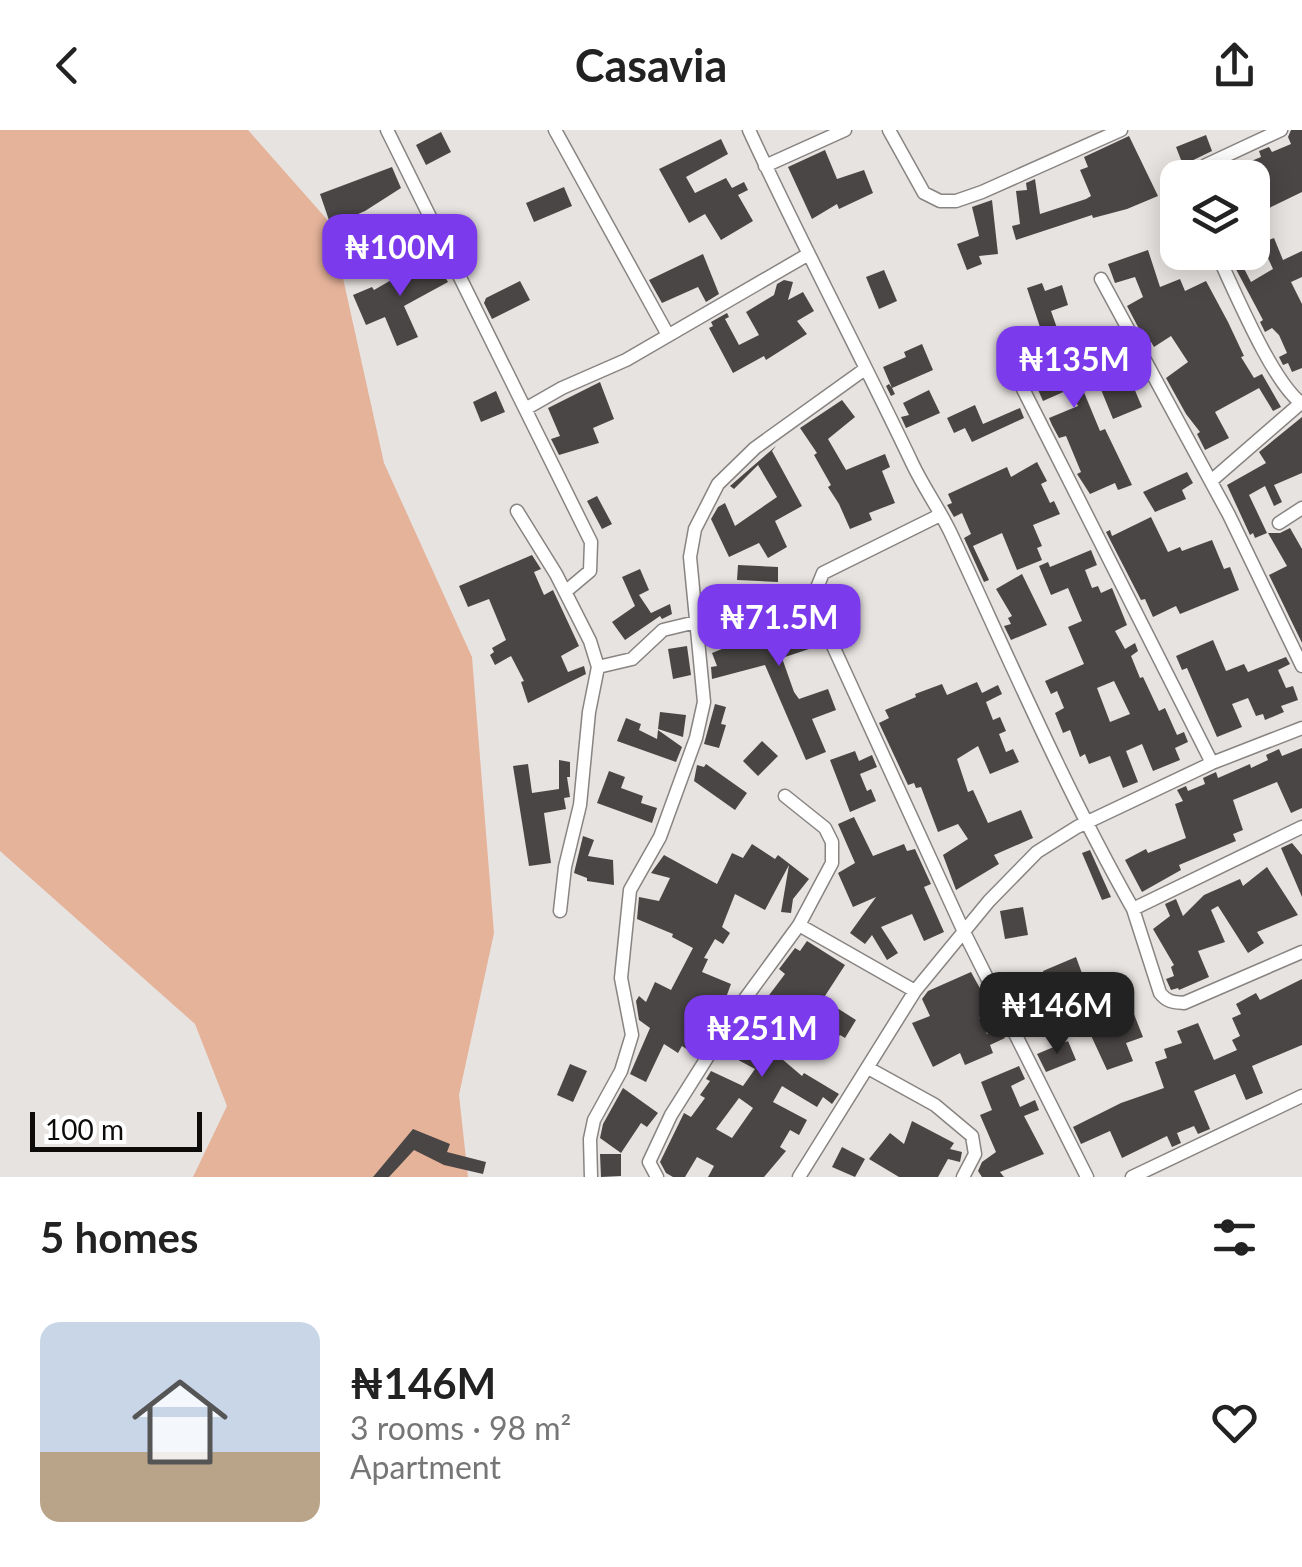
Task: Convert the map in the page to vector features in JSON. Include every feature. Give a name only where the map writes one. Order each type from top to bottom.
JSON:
[{"type":"street","points":[[387,130],[591,542],[590,571],[565,592]]},
{"type":"street","points":[[556,130],[668,335]]},
{"type":"street","points":[[749,130],[807,255],[940,516],[1084,824],[1132,909],[1160,993],[1173,1002],[1184,1003],[1302,952]]},
{"type":"street","points":[[766,166],[845,130]]},
{"type":"street","points":[[889,130],[924,193],[940,202],[982,192],[1121,130]]},
{"type":"street","points":[[1218,160],[1281,130]]},
{"type":"street","points":[[527,408],[668,335],[807,255]]},
{"type":"street","points":[[1211,481],[1302,402],[1289,391],[1225,270]]},
{"type":"street","points":[[1101,279],[1211,481],[1302,666]]},
{"type":"street","points":[[592,1177],[590,1139],[594,1120],[621,1071],[632,1035],[621,978],[630,890],[660,837],[696,738],[704,702],[690,557],[695,529],[718,484],[755,448],[865,370]]},
{"type":"street","points":[[1023,389],[1212,763]]},
{"type":"street","points":[[1279,523],[1302,508]]},
{"type":"street","points":[[516,511],[565,592],[590,641],[598,667],[589,712],[580,805],[560,911]]},
{"type":"street","points":[[940,516],[823,573],[814,596],[817,611],[964,932],[1087,1177]]},
{"type":"street","points":[[598,667],[632,659],[663,630],[696,622]]},
{"type":"street","points":[[798,1177],[915,991],[1015,872],[1037,852],[1084,824],[1212,763],[1302,728]]},
{"type":"street","points":[[657,1177],[649,1162],[671,1115],[738,1007],[798,925],[832,863],[832,842],[825,828],[785,796]]},
{"type":"street","points":[[1132,909],[1302,826]]},
{"type":"street","points":[[798,925],[915,991]]},
{"type":"street","points":[[868,1068],[934,1105],[972,1136],[974,1154],[963,1177]]},
{"type":"street","points":[[1132,1177],[1302,1096]]},
{"type":"shaded area","points":[[0,130],[248,130],[331,224],[384,463],[472,657],[494,933],[459,1095],[468,1177],[193,1177],[227,1106],[195,1024],[0,851]]},
{"type":"building","points":[[1291,130],[1302,130],[1302,192],[1270,208],[1270,160],[1254,160],[1261,157],[1259,151],[1269,147],[1272,152],[1291,144]]},
{"type":"building","points":[[441,132],[451,152],[426,165],[416,145]]},
{"type":"building","points":[[1206,135],[1212,151],[1193,160],[1181,160],[1176,147]]},
{"type":"building","points":[[1129,136],[1158,196],[1127,209],[1093,218],[1092,215],[1016,240],[1012,226],[1020,224],[1016,191],[1027,190],[1026,183],[1035,179],[1040,214],[1086,199],[1091,196],[1080,170],[1088,167],[1084,157]]},
{"type":"building","points":[[721,139],[728,154],[686,177],[695,193],[726,178],[732,188],[744,182],[748,190],[738,195],[753,221],[721,240],[705,214],[689,223],[659,169]]},
{"type":"building","points":[[825,150],[837,179],[864,170],[873,193],[839,209],[837,204],[812,219],[788,167]]},
{"type":"building","points":[[392,167],[401,188],[365,211],[331,226],[320,194]]},
{"type":"building","points":[[564,187],[572,206],[534,222],[526,203]]},
{"type":"building","points":[[992,200],[998,254],[979,256],[982,264],[967,270],[957,244],[979,236],[972,207]]},
{"type":"building","points":[[1274,238],[1283,260],[1302,251],[1302,277],[1291,282],[1302,304],[1302,368],[1292,372],[1279,357],[1287,353],[1279,335],[1272,328],[1265,332],[1260,322],[1263,320],[1236,270],[1245,270],[1251,282],[1273,269],[1270,240]]},
{"type":"building","points":[[1148,250],[1160,287],[1180,279],[1185,291],[1206,281],[1244,356],[1241,357],[1254,378],[1262,374],[1281,407],[1273,411],[1259,388],[1215,412],[1229,438],[1205,450],[1197,434],[1200,432],[1166,378],[1188,362],[1171,336],[1154,347],[1151,342],[1147,344],[1127,306],[1143,297],[1135,277],[1115,283],[1108,264]]},
{"type":"building","points":[[703,254],[719,294],[706,302],[698,287],[662,303],[649,280]]},
{"type":"building","points":[[433,256],[448,282],[404,306],[418,337],[397,346],[385,317],[366,325],[353,295],[372,287],[374,290]]},
{"type":"building","points":[[884,270],[897,301],[879,309],[866,277]]},
{"type":"building","points":[[784,280],[793,282],[788,300],[803,292],[814,311],[797,321],[807,334],[766,360],[764,356],[733,373],[709,328],[713,326],[711,322],[727,313],[729,317],[725,319],[739,345],[759,335],[746,312],[774,295],[777,284]]},
{"type":"building","points":[[520,281],[530,300],[492,319],[484,303],[486,298]]},
{"type":"building","points":[[1042,283],[1045,291],[1062,285],[1068,305],[1051,311],[1057,328],[1042,333],[1027,288]]},
{"type":"building","points":[[1077,326],[1087,355],[1071,361],[1100,431],[1105,429],[1132,485],[1118,490],[1115,483],[1090,494],[1077,474],[1081,472],[1066,436],[1059,438],[1052,425],[1049,418],[1078,406],[1070,389],[1043,401],[1028,367],[1017,373],[1012,366],[1028,357],[1023,338],[1040,334],[1048,352],[1065,345],[1061,332]]},
{"type":"building","points":[[922,344],[933,370],[892,388],[883,367],[906,357],[904,352]]},
{"type":"building","points":[[1116,356],[1119,364],[1123,362],[1142,407],[1113,419],[1091,365]]},
{"type":"building","points":[[600,382],[614,419],[593,428],[599,443],[559,455],[551,439],[560,436],[548,408]]},
{"type":"building","points":[[929,390],[940,413],[906,428],[901,417],[909,415],[903,403]]},
{"type":"building","points":[[496,391],[505,412],[481,422],[473,402]]},
{"type":"building","points":[[842,400],[855,417],[828,439],[846,470],[885,454],[890,467],[882,471],[895,503],[869,513],[872,520],[850,529],[814,455],[817,453],[800,428]]},
{"type":"building","points":[[975,405],[983,424],[1020,408],[1024,418],[972,442],[965,428],[954,433],[947,418]]},
{"type":"building","points":[[1302,417],[1302,473],[1274,485],[1282,502],[1274,506],[1265,486],[1249,495],[1267,533],[1255,538],[1253,533],[1250,535],[1227,485],[1266,463],[1259,452]]},
{"type":"building","points":[[776,446],[772,451],[802,506],[775,521],[787,547],[768,558],[759,543],[729,557],[711,519],[725,503],[735,526],[777,497],[758,465],[734,489],[730,486]]},
{"type":"building","points":[[1037,462],[1047,481],[1041,484],[1060,514],[1033,525],[1042,546],[1037,548],[1042,560],[1017,570],[1002,533],[973,546],[989,580],[984,582],[964,538],[971,534],[962,513],[954,517],[947,505],[952,503],[948,494],[1007,467],[1011,477]]},
{"type":"building","points":[[1187,472],[1193,483],[1182,490],[1186,499],[1155,512],[1143,492]]},
{"type":"building","points":[[597,496],[612,524],[602,529],[587,501]]},
{"type":"building","points":[[1151,517],[1168,552],[1212,540],[1224,569],[1230,567],[1239,590],[1180,614],[1176,606],[1153,617],[1106,532],[1110,530],[1112,536]]},
{"type":"building","points":[[1290,528],[1302,549],[1302,643],[1269,575],[1287,566],[1268,533]]},
{"type":"building","points":[[1091,550],[1097,565],[1085,570],[1092,588],[1098,586],[1101,593],[1112,588],[1127,625],[1115,631],[1125,649],[1135,643],[1138,651],[1131,656],[1140,678],[1143,677],[1159,711],[1165,708],[1177,735],[1184,732],[1188,742],[1175,748],[1180,760],[1153,771],[1142,744],[1126,751],[1138,782],[1123,788],[1110,756],[1089,764],[1085,754],[1080,757],[1070,730],[1063,733],[1055,713],[1064,708],[1057,691],[1051,694],[1045,681],[1084,664],[1068,627],[1082,621],[1068,588],[1051,595],[1039,566],[1048,562],[1050,567]],"holes":[[[1114,681],[1130,714],[1110,722],[1097,688]]]},
{"type":"building","points":[[532,555],[541,569],[534,572],[544,595],[553,590],[579,646],[561,656],[568,672],[584,666],[586,674],[528,703],[521,682],[524,681],[511,656],[495,665],[490,655],[494,652],[492,648],[506,640],[489,599],[468,607],[459,586]]},
{"type":"building","points":[[738,565],[778,567],[778,582],[737,580]]},
{"type":"building","points":[[640,569],[649,590],[639,595],[651,613],[670,604],[672,614],[662,619],[660,616],[625,640],[612,622],[635,606],[622,577]]},
{"type":"building","points":[[1022,574],[1047,625],[1011,640],[1004,626],[1011,624],[1008,618],[1012,616],[996,589]]},
{"type":"building","points":[[782,602],[784,609],[802,602],[808,617],[798,621],[804,639],[814,635],[818,646],[782,658],[794,692],[799,699],[828,689],[836,710],[812,719],[826,752],[806,760],[765,665],[712,679],[711,667],[717,666],[712,653],[722,649],[718,636],[737,631],[740,643],[768,632],[760,609]]},
{"type":"building","points":[[1213,640],[1226,671],[1244,664],[1248,672],[1286,657],[1290,664],[1278,670],[1286,688],[1293,686],[1298,700],[1281,706],[1284,712],[1265,720],[1263,714],[1256,716],[1248,698],[1232,704],[1242,727],[1217,737],[1187,668],[1182,670],[1176,656]]},
{"type":"building","points":[[687,646],[691,675],[673,679],[668,649]]},
{"type":"building","points":[[977,682],[982,693],[998,685],[1002,694],[986,702],[993,720],[1000,717],[1006,731],[999,734],[1006,752],[1013,749],[1019,762],[990,774],[978,746],[957,759],[968,792],[973,790],[988,823],[1021,810],[1033,838],[994,855],[999,864],[956,890],[943,855],[968,839],[958,824],[938,832],[921,787],[908,785],[879,723],[889,718],[885,710],[916,697],[915,694],[942,684],[947,695]]},
{"type":"building","points":[[715,704],[726,707],[721,724],[726,725],[719,748],[704,744]]},
{"type":"building","points":[[660,712],[686,715],[683,737],[658,729]]},
{"type":"building","points":[[626,718],[641,724],[639,730],[657,739],[658,730],[682,747],[676,762],[617,741]]},
{"type":"building","points":[[762,741],[778,756],[758,776],[743,761]]},
{"type":"building","points":[[1302,748],[1302,808],[1291,813],[1277,782],[1233,800],[1243,830],[1233,834],[1236,841],[1179,865],[1181,870],[1142,892],[1125,860],[1146,849],[1148,853],[1186,838],[1175,804],[1183,801],[1177,790],[1186,786],[1188,791],[1205,784],[1203,778],[1216,772],[1218,778],[1250,764],[1251,768],[1279,749],[1282,756]]},
{"type":"building","points":[[855,751],[859,761],[872,755],[877,767],[860,774],[876,801],[850,812],[830,760]]},
{"type":"building","points":[[559,760],[570,762],[570,797],[564,798],[566,809],[544,813],[551,863],[529,866],[513,766],[528,764],[532,793],[559,789]]},
{"type":"building","points":[[706,764],[747,793],[735,810],[694,781],[697,765]]},
{"type":"building","points":[[609,771],[625,777],[621,788],[643,796],[641,803],[657,808],[652,823],[597,803]]},
{"type":"building","points":[[854,817],[873,856],[904,844],[907,851],[915,849],[931,884],[924,887],[944,932],[924,941],[912,914],[881,927],[898,953],[887,960],[872,935],[865,944],[850,933],[876,897],[853,907],[838,873],[855,863],[838,824]]},
{"type":"building","points":[[583,836],[594,840],[588,856],[613,860],[614,885],[587,881],[574,873]]},
{"type":"building","points":[[1292,843],[1302,855],[1302,897],[1281,848]]},
{"type":"building","points":[[752,844],[775,859],[778,855],[809,879],[793,899],[791,913],[781,912],[789,865],[765,910],[735,894],[722,927],[730,933],[723,944],[715,939],[704,958],[708,959],[702,972],[731,984],[724,1003],[719,1001],[694,1054],[682,1046],[678,1053],[664,1044],[646,1082],[630,1074],[650,1028],[639,1020],[636,1001],[639,996],[646,1002],[655,982],[671,990],[693,948],[672,937],[673,934],[637,919],[639,897],[659,901],[670,878],[651,873],[664,855],[717,884],[732,853],[743,858]]},
{"type":"building","points":[[1090,850],[1111,897],[1102,900],[1082,853]]},
{"type":"building","points":[[1267,867],[1298,915],[1257,932],[1264,943],[1248,953],[1218,906],[1211,910],[1225,942],[1198,951],[1209,977],[1171,990],[1166,979],[1174,976],[1174,965],[1153,929],[1170,916],[1165,904],[1176,899],[1183,916],[1204,895],[1240,879],[1243,886]]},
{"type":"building","points":[[1023,907],[1028,935],[1005,939],[1000,911]]},
{"type":"building","points":[[807,941],[845,965],[823,999],[856,1020],[845,1038],[840,1035],[836,1040],[808,1021],[782,1059],[802,1076],[804,1073],[839,1094],[832,1104],[823,1097],[817,1107],[782,1086],[773,1102],[807,1120],[799,1135],[790,1130],[780,1147],[786,1151],[764,1177],[708,1177],[714,1166],[697,1157],[685,1177],[666,1173],[660,1162],[684,1113],[691,1117],[705,1098],[700,1095],[710,1081],[706,1079],[711,1071],[743,1086],[755,1069],[729,1055],[738,1027],[749,1041],[770,1052],[782,1035],[754,1015],[785,974],[779,969],[795,948],[800,951]],"holes":[[[739,1098],[753,1108],[732,1138],[716,1129]]]},
{"type":"building","points":[[1076,957],[1087,987],[1068,994],[1082,1026],[1066,1032],[1062,1024],[1035,1035],[1024,1006],[1015,1012],[1004,988],[1044,975],[1043,971]]},
{"type":"building","points":[[971,972],[993,1012],[979,1017],[987,1034],[1001,1028],[1005,1038],[990,1045],[993,1053],[965,1065],[960,1053],[933,1067],[912,1023],[930,1016],[922,999],[928,991]]},
{"type":"building","points":[[1302,979],[1302,1045],[1252,1066],[1263,1093],[1246,1100],[1235,1074],[1194,1091],[1210,1129],[1198,1134],[1194,1126],[1177,1133],[1181,1143],[1172,1147],[1167,1136],[1122,1158],[1110,1131],[1081,1144],[1073,1127],[1121,1103],[1164,1088],[1155,1062],[1167,1058],[1164,1049],[1182,1043],[1177,1031],[1198,1023],[1214,1060],[1237,1050],[1232,1040],[1240,1036],[1232,1018],[1241,1014],[1236,1004],[1256,993],[1260,1000]]},
{"type":"building","points":[[1119,988],[1122,996],[1126,994],[1143,1037],[1126,1043],[1133,1061],[1107,1070],[1088,1029],[1106,1022],[1097,996]]},
{"type":"building","points":[[1068,1041],[1076,1060],[1046,1072],[1037,1054]]},
{"type":"building","points":[[570,1064],[587,1071],[573,1102],[557,1095]]},
{"type":"building","points":[[1019,1066],[1025,1079],[1011,1086],[1020,1107],[1035,1100],[1039,1110],[1024,1116],[1044,1154],[1000,1172],[1004,1177],[982,1177],[978,1171],[982,1162],[996,1152],[980,1115],[992,1110],[981,1082]]},
{"type":"building","points":[[623,1088],[658,1113],[647,1127],[641,1123],[621,1153],[600,1138],[603,1124]]},
{"type":"building","points":[[912,1121],[954,1143],[950,1149],[962,1152],[960,1162],[948,1159],[938,1177],[899,1177],[869,1159],[890,1133],[904,1144]]},
{"type":"building","points":[[413,1129],[450,1144],[447,1152],[486,1162],[483,1174],[444,1165],[414,1150],[389,1177],[373,1177]]},
{"type":"building","points":[[842,1147],[865,1159],[855,1177],[832,1167]]},
{"type":"building","points":[[600,1154],[621,1154],[621,1176],[601,1177]]}]
